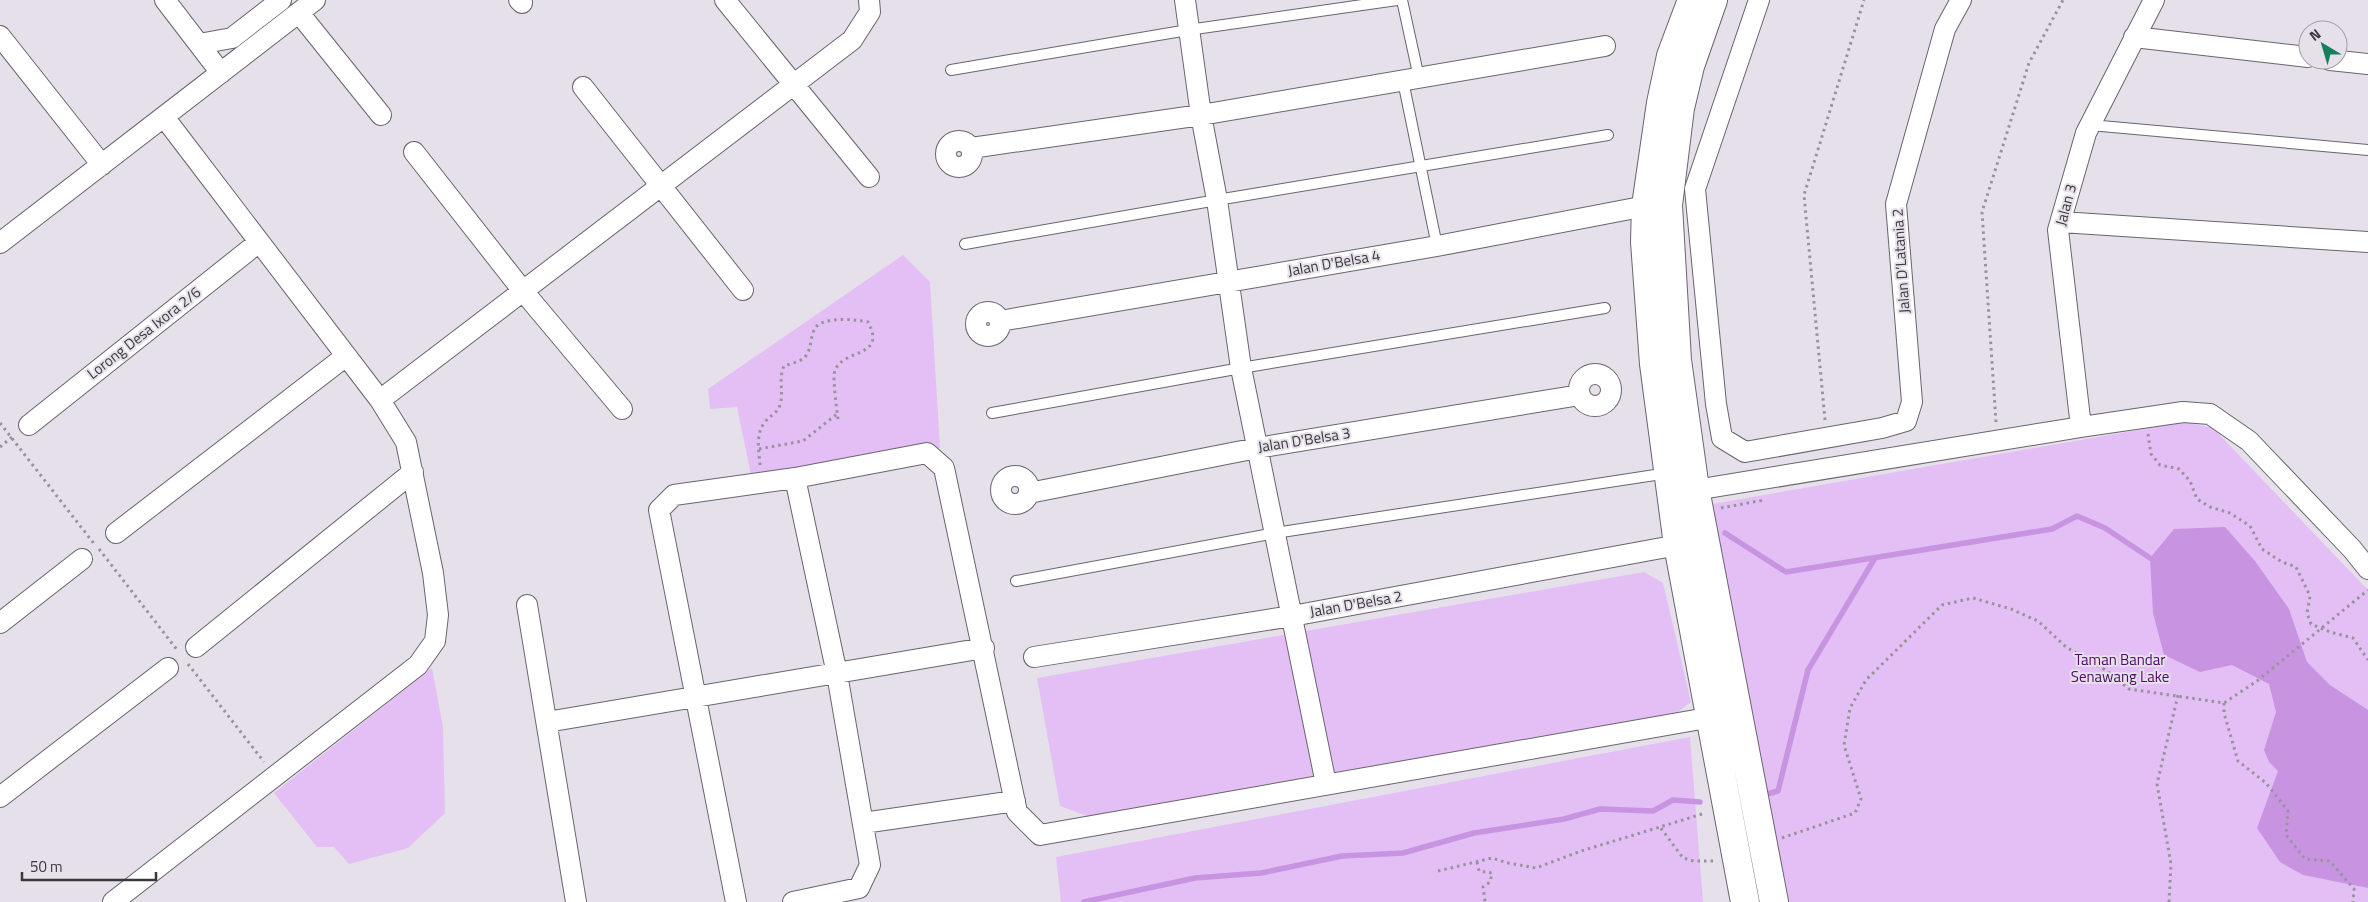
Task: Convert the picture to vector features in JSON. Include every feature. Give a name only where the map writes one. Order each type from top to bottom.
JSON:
[{"type":"street","points":[[165,0],[221,73]]},
{"type":"street","points":[[0,243],[315,0]]},
{"type":"street","points":[[725,0],[869,177]]},
{"type":"street","points":[[380,400],[852,40],[870,12],[869,0]]},
{"type":"street","points":[[1185,0],[1200,116],[1217,200],[1241,368],[1326,784]]},
{"type":"street","points":[[1692,0],[1671,56],[1661,103],[1657,205],[1677,360],[1678,545],[1745,902]]},
{"type":"street","points":[[1657,205],[1690,66],[1713,0]]},
{"type":"street","points":[[1759,0],[1695,189],[1716,404],[1722,438],[1744,452],[1827,438]]},
{"type":"street","name":"Jalan D’Latania 2","points":[[1827,438],[1906,421],[1912,402],[1896,204],[1945,29],[1961,0]]},
{"type":"street","name":"Jalan 3","points":[[2081,427],[2058,230],[2090,124],[2154,0]]},
{"type":"street","points":[[199,44],[232,38],[278,1]]},
{"type":"street","points":[[299,13],[381,115]]},
{"type":"street","points":[[0,36],[102,165]]},
{"type":"street","points":[[2134,37],[2298,57]]},
{"type":"street","points":[[971,148],[1200,116],[1605,46]]},
{"type":"street","points":[[2348,62],[2368,64]]},
{"type":"street","points":[[583,87],[743,290]]},
{"type":"street","points":[[113,902],[418,665],[435,641],[438,615],[434,581],[406,442],[380,400],[164,117]]},
{"type":"street","points":[[414,152],[523,291],[622,410]]},
{"type":"street","name":"Jalan D'Belsa 4","points":[[1000,322],[1437,246],[1657,205]]},
{"type":"street","points":[[2061,222],[2368,242]]},
{"type":"street","name":"Lorong Desa Ixora 2/6","points":[[29,425],[259,242]]},
{"type":"street","points":[[116,533],[346,356]]},
{"type":"street","name":"Jalan D'Belsa 3","points":[[1029,493],[1257,448],[1580,395]]},
{"type":"street","points":[[1678,486],[2183,412],[2210,414],[2249,441],[2352,549],[2368,569]]},
{"type":"street","points":[[736,902],[660,510],[674,495],[795,478],[927,453],[944,468],[984,648],[1017,812],[1040,835],[1736,714]]},
{"type":"street","points":[[196,647],[413,472]]},
{"type":"street","points":[[793,902],[859,888],[870,865],[837,674],[795,478]]},
{"type":"street","points":[[1678,486],[1736,714],[1774,902]]},
{"type":"street","name":"Jalan D'Belsa 2","points":[[1034,657],[1292,616],[1678,545]]},
{"type":"street","points":[[0,623],[82,559]]},
{"type":"street","points":[[527,605],[576,902]]},
{"type":"street","points":[[547,722],[984,648]]},
{"type":"street","points":[[0,797],[168,668]]},
{"type":"street","points":[[863,822],[1015,801]]},
{"type":"lane","points":[[951,70],[1188,30],[1398,0]]},
{"type":"lane","points":[[1402,0],[1422,167],[1437,246]]},
{"type":"lane","points":[[2090,124],[2368,150]]},
{"type":"lane","points":[[965,244],[1217,200],[1608,136]]},
{"type":"lane","points":[[992,413],[1241,368],[1605,308]]},
{"type":"lane","points":[[1016,581],[1275,533],[1678,486]]},
{"type":"path","points":[[1827,438],[1804,194],[1864,0]]},
{"type":"path","points":[[1996,422],[1982,212],[2029,64],[2062,0]]},
{"type":"path","points":[[762,483],[758,433],[765,422],[777,412],[781,403],[780,375],[784,366],[801,360],[807,355],[815,328],[822,322],[857,319],[868,322],[874,333],[872,344],[863,353],[842,360],[834,371],[838,420]]},
{"type":"path","points":[[759,449],[803,441],[838,413]]},
{"type":"path","points":[[2146,418],[2151,454],[2160,465],[2179,469],[2190,481],[2198,499],[2210,507],[2230,513],[2250,526],[2262,549],[2282,562],[2296,567],[2310,596],[2308,613],[2311,624],[2330,632],[2353,638],[2368,660]]},
{"type":"path","points":[[0,423],[275,776]]},
{"type":"path","points":[[0,447],[11,438]]},
{"type":"path","points":[[1713,510],[1771,498]]},
{"type":"path","points":[[1763,844],[1855,813],[1862,799],[1844,746],[1850,708],[1866,680],[1942,605],[1973,598],[2012,609],[2038,621],[2066,647],[2106,671],[2129,689],[2224,703],[2304,644],[2368,590]]},
{"type":"path","points":[[2169,902],[2171,864],[2157,784],[2178,695]]},
{"type":"path","points":[[2224,703],[2224,713],[2238,761],[2266,783],[2288,811],[2286,835],[2302,856],[2309,860],[2330,861],[2354,889],[2352,902]]},
{"type":"path","points":[[1438,871],[1492,858],[1536,868],[1581,851],[1702,814]]},
{"type":"path","points":[[1660,827],[1683,858],[1694,861]]},
{"type":"path","points":[[1476,862],[1479,871],[1492,873],[1490,882],[1483,887],[1485,902]]},
{"type":"green space","points":[[903,255],[930,282],[940,448],[751,475],[737,407],[710,409],[708,389]]},
{"type":"green space","name":"Taman Bandar Senawang Lake","points":[[2184,422],[2213,428],[2368,590],[2368,902],[1783,902],[1706,505]]},
{"type":"green space","points":[[1644,572],[1663,583],[1691,702],[1667,720],[1090,817],[1060,806],[1037,678]]},
{"type":"green space","points":[[432,668],[443,727],[445,813],[408,848],[349,864],[334,847],[317,847],[274,793]]},
{"type":"green space","points":[[1690,737],[1703,902],[1061,902],[1056,857]]},
{"type":"shaded area","points":[[2225,527],[2255,561],[2289,609],[2307,662],[2330,685],[2368,710],[2368,888],[2303,875],[2280,862],[2257,828],[2278,771],[2269,762],[2264,750],[2276,712],[2269,684],[2232,665],[2200,672],[2164,655],[2153,613],[2150,558],[2174,529]]},
{"type":"waterway","points":[[1725,533],[1786,572],[2052,529],[2077,516],[2105,528],[2150,558]]},
{"type":"waterway","points":[[1767,794],[1778,791],[1808,670],[1875,558]]},
{"type":"waterway","points":[[1084,902],[1195,878],[1261,873],[1342,856],[1403,853],[1474,833],[1564,819],[1600,809],[1653,811],[1673,800],[1700,802]]}]
